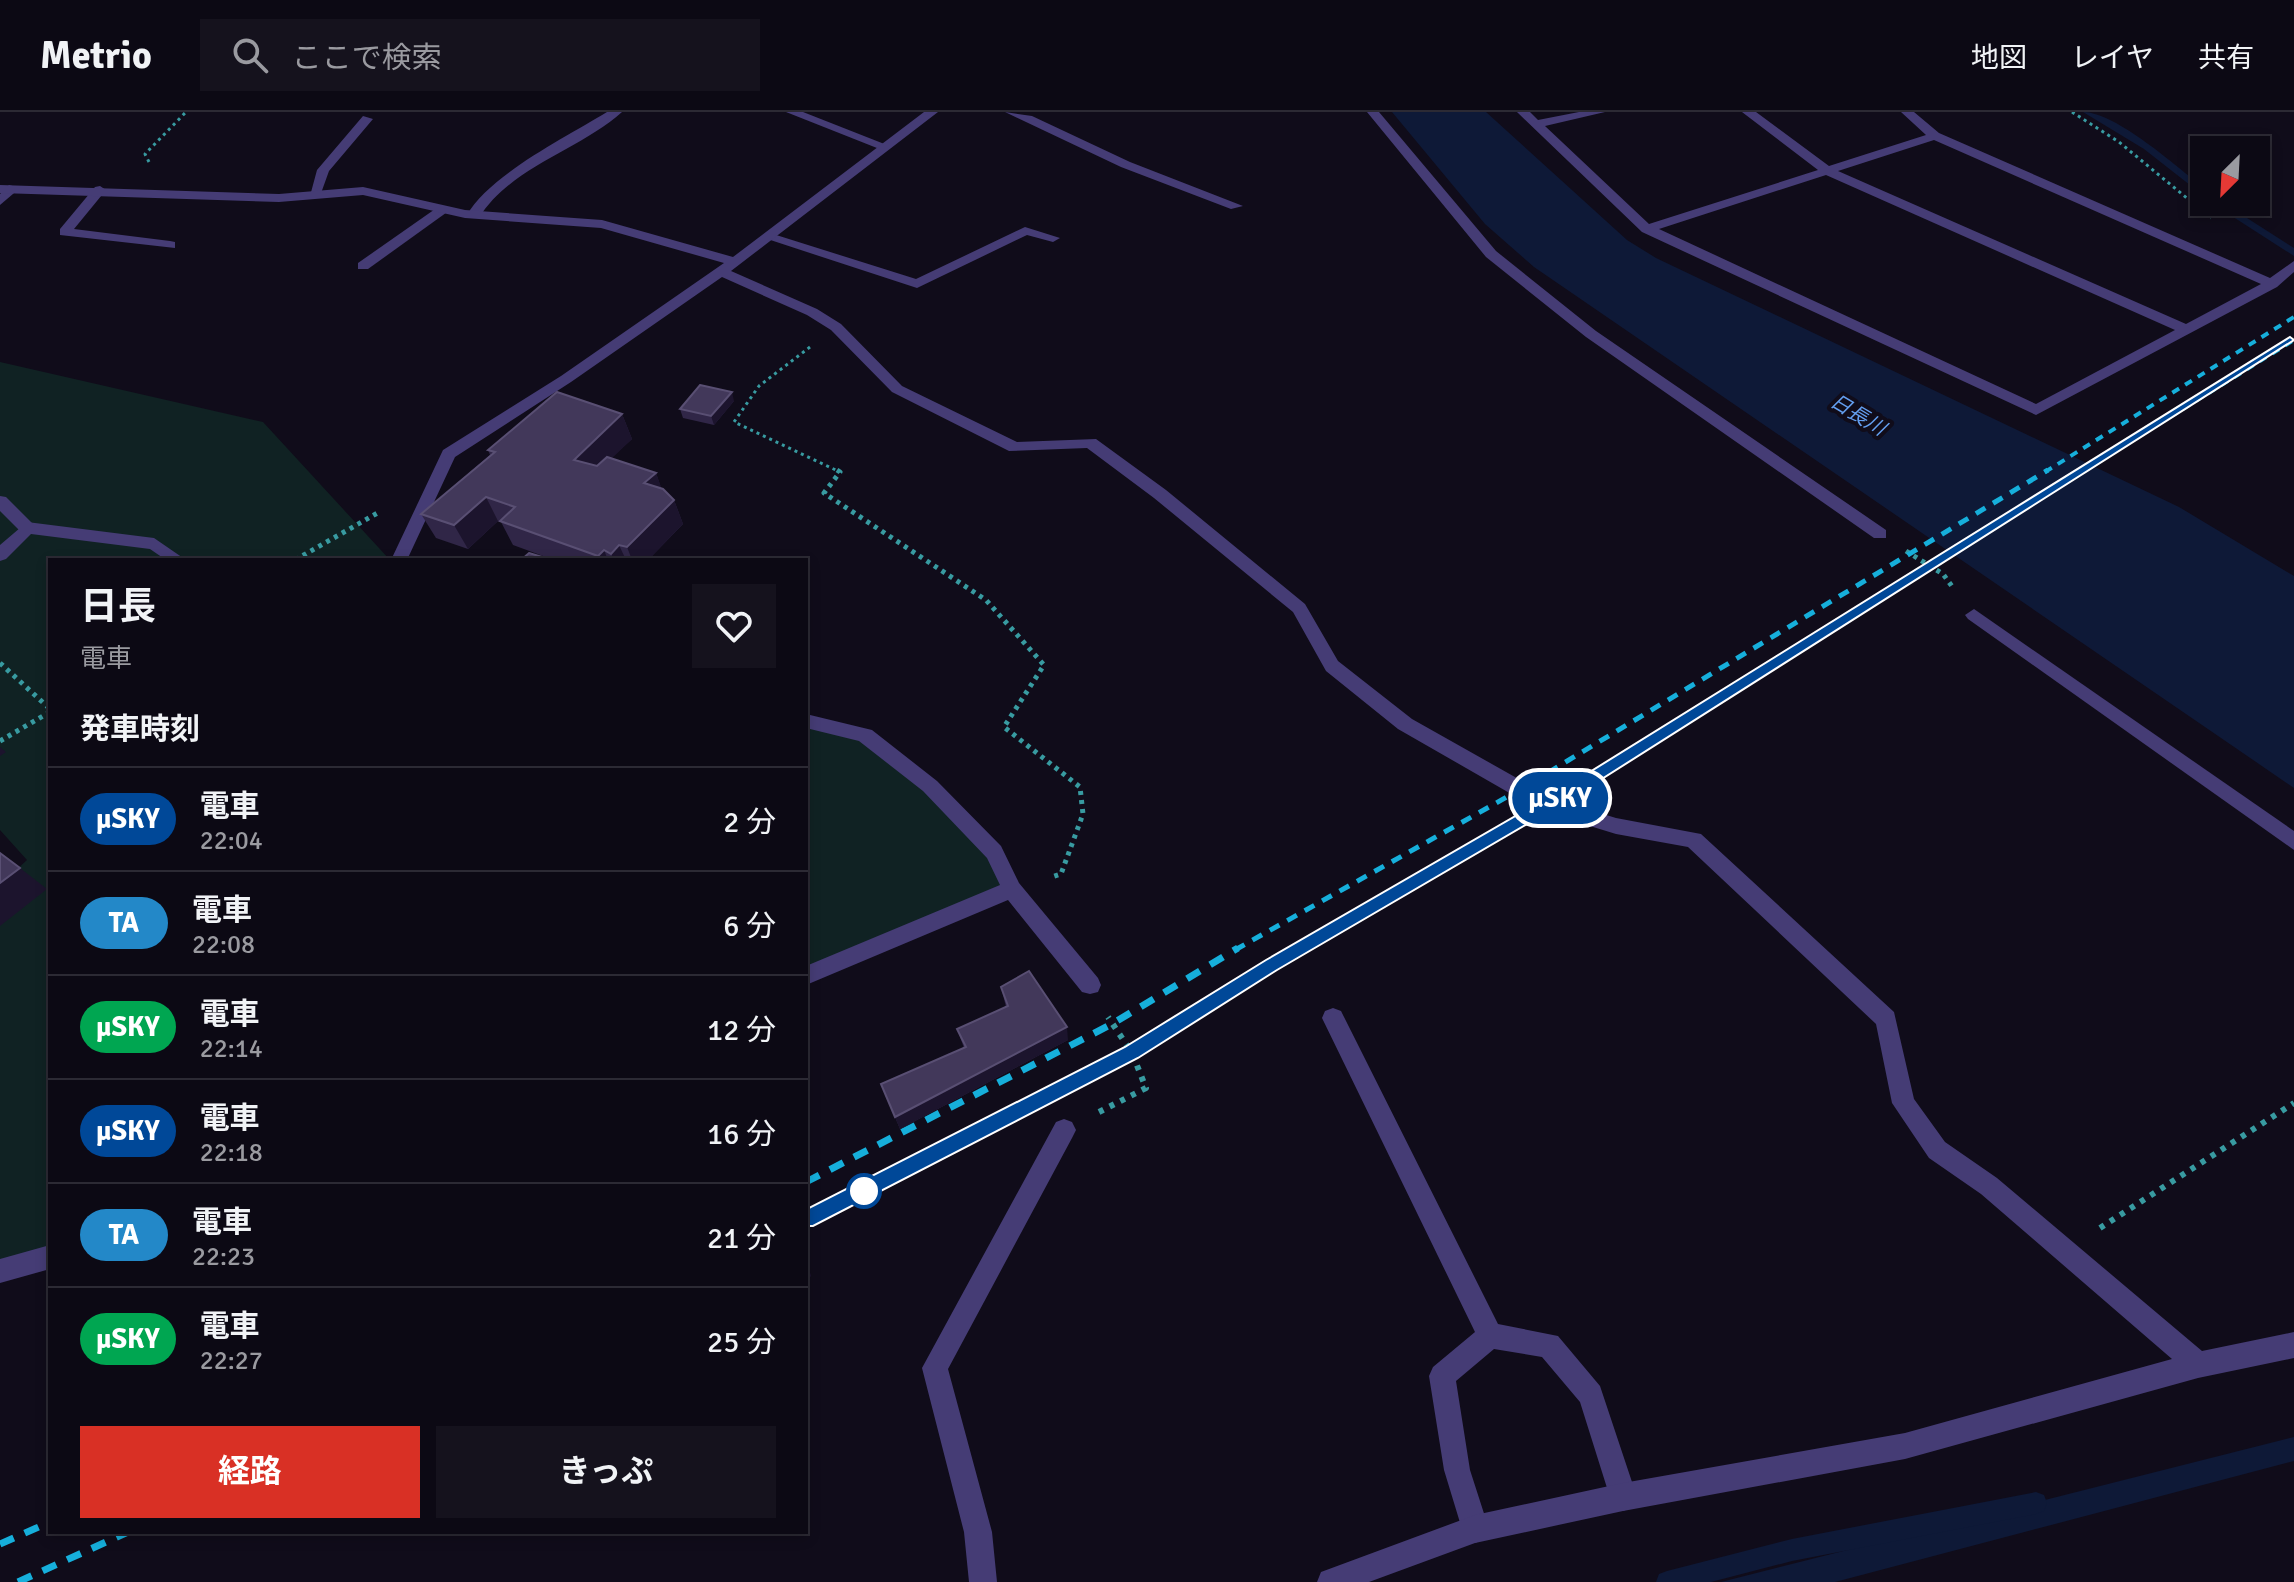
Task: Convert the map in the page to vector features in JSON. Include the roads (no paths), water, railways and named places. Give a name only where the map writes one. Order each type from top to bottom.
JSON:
[{"type":"street","points":[[474,215],[480,204],[537,159],[616,112]]},
{"type":"street","points":[[792,112],[886,147]]},
{"type":"street","points":[[400,558],[449,454],[566,379],[728,267],[932,112]]},
{"type":"street","points":[[1011,112],[1046,124],[1143,172],[1163,176],[1236,206]]},
{"type":"street","points":[[1373,112],[1491,254],[1591,334],[1880,534]]},
{"type":"street","points":[[1523,112],[1647,229],[2036,410],[2272,284],[2294,265]]},
{"type":"street","points":[[1534,124],[1599,112]]},
{"type":"street","points":[[1748,112],[1829,172],[2187,330]]},
{"type":"street","points":[[1907,112],[1935,136],[2272,284]]},
{"type":"street","points":[[315,193],[323,170],[367,119]]},
{"type":"street","points":[[1647,229],[1935,136]]},
{"type":"street","points":[[0,201],[7,188],[279,198],[363,191],[474,215],[602,224],[728,267],[836,327],[897,389],[1015,447],[1090,443],[1160,494],[1299,608],[1332,666],[1405,724],[1548,805],[1616,826],[1694,840],[1886,1019],[1903,1103],[1937,1150],[1989,1186],[2062,1252],[2198,1365]]},
{"type":"street","points":[[100,190],[65,232],[170,245]]},
{"type":"street","points":[[363,266],[443,210]]},
{"type":"street","points":[[768,237],[917,284],[1025,231],[1053,238]]},
{"type":"street","points":[[0,501],[27,528],[154,544],[175,558]]},
{"type":"street","points":[[0,555],[27,528]]},
{"type":"street","points":[[1974,615],[2294,842]]},
{"type":"street","points":[[808,721],[865,735],[930,786],[994,852],[1012,889],[1090,985]]},
{"type":"street","points":[[808,975],[1012,889]]},
{"type":"street","points":[[1333,1018],[1490,1336]]},
{"type":"street","points":[[983,1582],[978,1532],[935,1368],[1064,1130]]},
{"type":"street","points":[[0,1271],[48,1258]]},
{"type":"street","points":[[1475,1529],[1457,1470],[1442,1376],[1490,1336],[1549,1345],[1591,1395],[1623,1497]]},
{"type":"street","points":[[1331,1582],[1475,1529],[1623,1497],[1905,1446],[2198,1365],[2294,1345]]},
{"type":"water","name":"日長川","points":[[1392,112],[1486,112],[1627,240],[1656,258],[2179,507],[2294,576],[2294,788],[1534,267],[1485,224]]},
{"type":"water","points":[[2294,1437],[2294,1461],[1835,1582],[1721,1582]]},
{"type":"waterway","points":[[2088,112],[2147,147],[2190,182]]},
{"type":"waterway","points":[[2237,216],[2294,253]]},
{"type":"waterway","points":[[1667,1582],[1792,1550],[2036,1503]]},
{"type":"railway","points":[[2045,472],[2294,317]]},
{"type":"railway","points":[[2081,472],[2294,340]]},
{"type":"railway","points":[[1235,950],[1521,789],[2048,470]]},
{"type":"railway","points":[[1299,950],[1548,805],[2085,470]]},
{"type":"railway","points":[[808,1181],[1112,1024],[1238,948]]},
{"type":"railway","points":[[808,1218],[1132,1053],[1302,948]]},
{"type":"railway","points":[[0,1544],[48,1523]]},
{"type":"railway","points":[[18,1582],[124,1534]]},
{"type":"train","name":"μSKY","points":[[808,1218],[1132,1053],[1272,965],[1570,792],[2294,340]]}]
